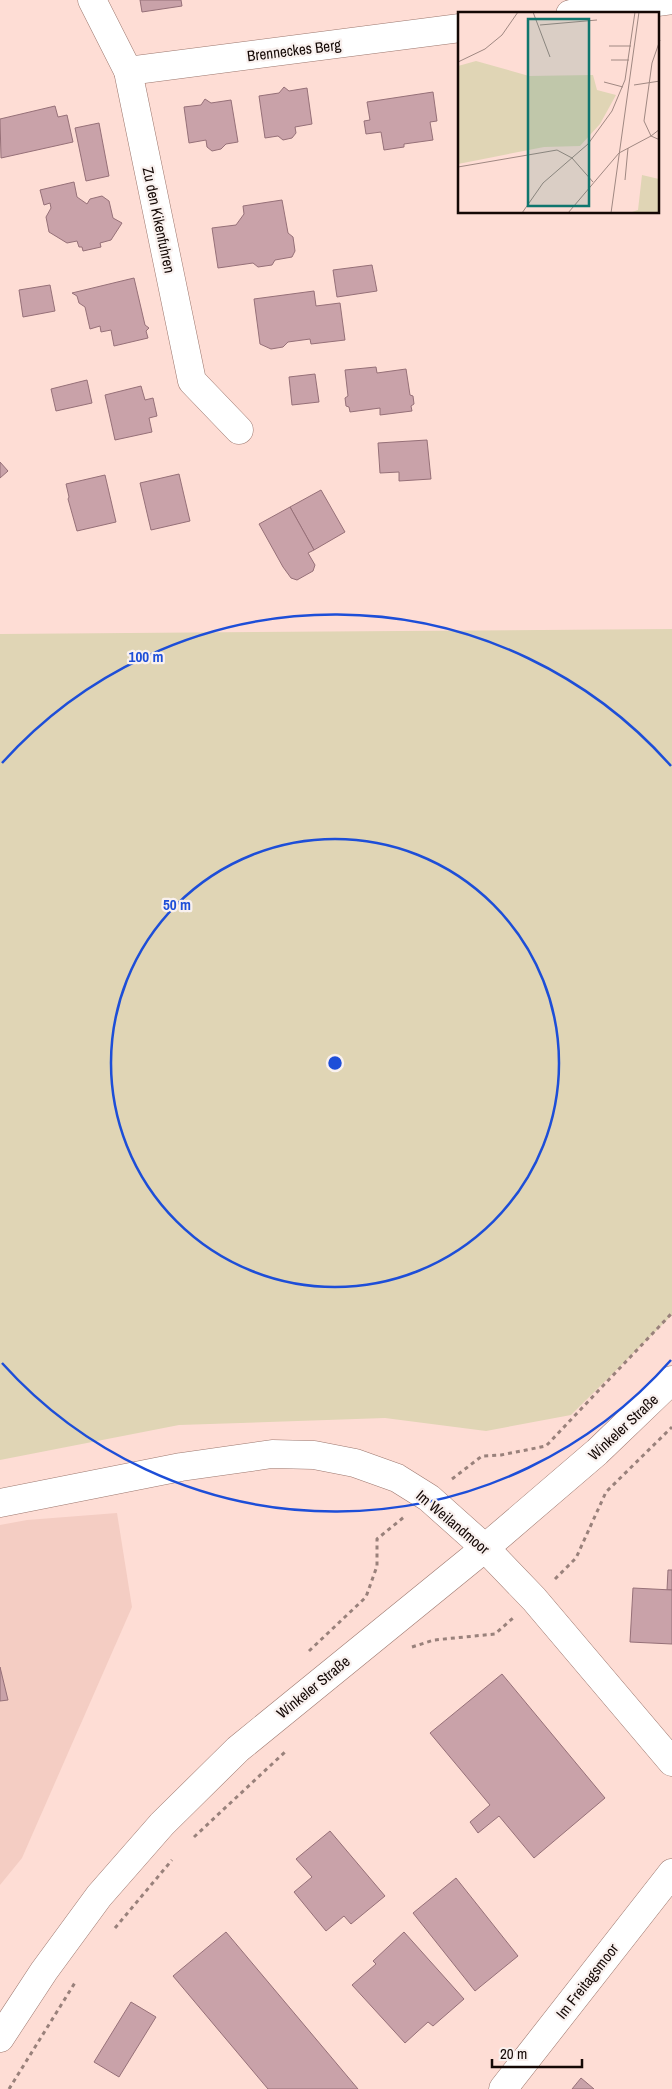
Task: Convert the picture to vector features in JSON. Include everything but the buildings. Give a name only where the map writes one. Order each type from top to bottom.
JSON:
[{"type":"street","name":"Zu den Kikenfuhren","points":[[92,0],[128,72],[192,381],[239,430]]},
{"type":"street","points":[[585,12],[672,0]]},
{"type":"street","name":"Brenneckes Berg","points":[[128,72],[458,28]]},
{"type":"street","name":"Winkeler Straße","points":[[0,2038],[44,1971],[99,1896],[162,1824],[238,1749],[484,1548],[597,1452],[672,1380]]},
{"type":"street","name":"Im Weilandmoor","points":[[0,1503],[181,1467],[272,1454],[314,1455],[355,1463],[397,1478],[429,1498],[484,1548],[534,1599],[672,1762]]},
{"type":"street","name":"Im Freitagsmoor","points":[[503,2089],[672,1873]]},
{"type":"path","points":[[429,1498],[482,1456],[501,1455],[546,1446],[672,1313]]},
{"type":"path","points":[[407,1649],[434,1640],[495,1634],[576,1558],[606,1492],[672,1427]]},
{"type":"path","points":[[193,1838],[293,1744]]},
{"type":"path","points":[[111,1932],[173,1859]]},
{"type":"path","points":[[9,2089],[76,1980]]},
{"type":"shaded area","points":[[672,629],[672,1315],[571,1415],[486,1431],[385,1418],[179,1425],[0,1460],[0,634]]},
{"type":"shaded area","points":[[117,1513],[132,1607],[22,1858],[0,1885],[0,1525],[27,1520]]}]
